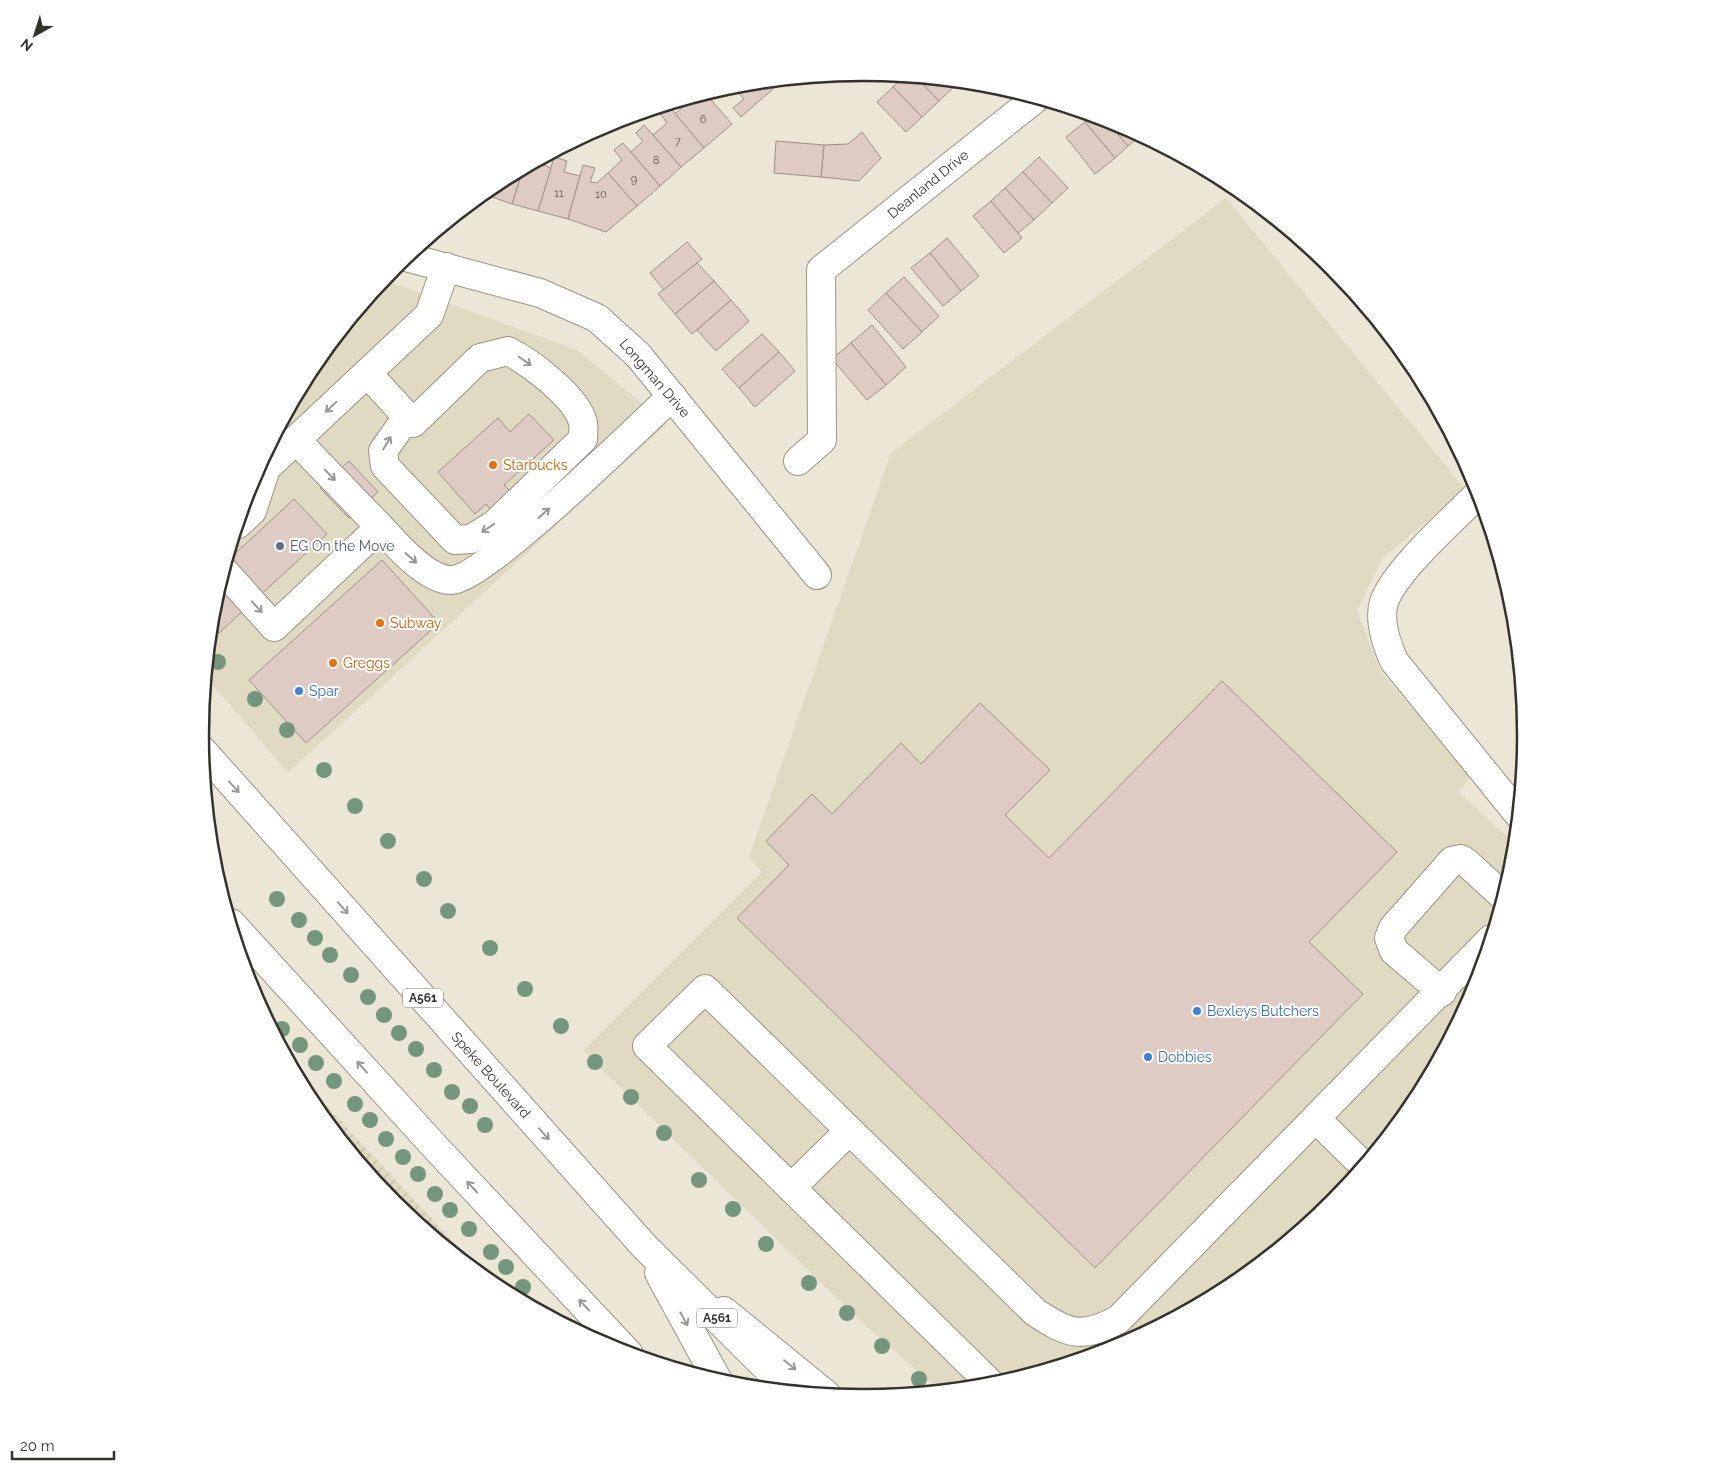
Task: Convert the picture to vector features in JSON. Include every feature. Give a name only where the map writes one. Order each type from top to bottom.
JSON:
[{"type":"main road","name":"Deanland Drive","points":[[798,461],[822,440],[821,270],[1030,103]]},
{"type":"main road","name":"Longman Drive","points":[[416,259],[540,292],[597,318],[638,355],[817,575]]},
{"type":"main road","points":[[267,467],[428,315],[446,267]]},
{"type":"main road","points":[[367,373],[408,417],[413,423],[480,358],[508,351],[522,358],[552,382],[570,400],[583,422],[583,438],[495,524],[472,539],[455,540],[385,466],[383,450],[408,417]]},
{"type":"main road","points":[[296,440],[380,527],[429,573],[452,580],[468,574],[501,553],[672,396]]},
{"type":"main road","points":[[248,515],[252,511],[264,474]]},
{"type":"main road","points":[[1473,498],[1399,575],[1384,603],[1384,639],[1394,662],[1513,807]]},
{"type":"main road","points":[[229,577],[274,627],[380,527]]},
{"type":"main road","name":"Speke Boulevard","points":[[210,759],[644,1246],[783,1385]]},
{"type":"main road","points":[[1442,992],[1394,951],[1389,938],[1393,928],[1452,861],[1461,860],[1468,864],[1498,892]]},
{"type":"main road","points":[[240,933],[430,1142],[617,1342]]},
{"type":"main road","points":[[985,1378],[647,1046],[705,989],[1035,1312],[1059,1329],[1084,1332],[1100,1330],[1119,1319],[1480,954]]},
{"type":"main road","points":[[1316,1118],[1360,1162]]},
{"type":"main road","points":[[791,1188],[849,1130]]},
{"type":"main road","points":[[644,1246],[713,1371]]},
{"type":"main road","points":[[644,1246],[818,1388]]},
{"type":"shaded area","points":[[1226,198],[1465,489],[1382,559],[1357,611],[1381,672],[1471,776],[1458,792],[1509,839],[1495,905],[1483,946],[1468,986],[1450,1025],[1430,1063],[1383,1134],[1326,1198],[1262,1255],[1191,1302],[1153,1322],[1114,1340],[1074,1355],[1033,1367],[991,1377],[934,1385],[854,1315],[583,1051],[762,872],[749,857],[891,453]]},
{"type":"shaded area","points":[[392,283],[577,350],[667,424],[288,773],[212,684],[222,608],[244,525],[259,485],[277,446],[297,408],[344,337]]},
{"type":"shaded area","points":[[319,1098],[466,1255],[401,1198],[372,1167],[344,1134]]},
{"type":"building","points":[[897,83],[923,85],[939,101],[922,117],[893,87]]},
{"type":"building","points":[[923,85],[953,88],[939,101]]},
{"type":"building","points":[[893,87],[922,117],[906,132],[877,102]]},
{"type":"building","points":[[774,88],[741,117],[733,108],[744,99],[739,94]]},
{"type":"building","points":[[711,100],[732,124],[704,148],[675,114],[682,107]]},
{"type":"building","points":[[672,110],[704,148],[681,167],[653,135],[667,123],[660,114]]},
{"type":"building","points":[[1087,121],[1116,132],[1128,146],[1115,158],[1085,122]]},
{"type":"building","points":[[1085,122],[1115,158],[1095,174],[1066,137]]},
{"type":"building","points":[[644,125],[681,167],[660,186],[631,152],[643,141],[636,133]]},
{"type":"building","points":[[862,132],[881,158],[859,181],[821,177],[824,145],[848,144]]},
{"type":"building","points":[[1116,132],[1135,140],[1128,146]]},
{"type":"building","points":[[776,141],[824,145],[821,177],[774,173]]},
{"type":"building","points":[[623,143],[660,186],[637,206],[608,173],[622,160],[614,150]]},
{"type":"building","points":[[1039,157],[1068,188],[1052,203],[1023,172]]},
{"type":"building","points":[[557,158],[567,161],[564,172],[580,176],[568,219],[538,211],[553,160]]},
{"type":"building","points":[[544,165],[551,168],[538,211],[512,204],[520,179]]},
{"type":"building","points":[[583,165],[595,168],[590,182],[597,183],[608,173],[637,206],[606,232],[568,219]]},
{"type":"building","points":[[1023,172],[1052,203],[1034,220],[1005,188]]},
{"type":"building","points":[[520,179],[512,204],[492,197]]},
{"type":"building","points":[[1005,188],[1034,220],[1018,233],[991,201]]},
{"type":"building","points":[[991,201],[1022,238],[1004,253],[973,216]]},
{"type":"building","points":[[947,238],[979,276],[961,291],[930,253]]},
{"type":"building","points":[[687,242],[702,259],[664,290],[650,273]]},
{"type":"building","points":[[930,253],[961,291],[943,306],[911,268]]},
{"type":"building","points":[[697,263],[714,281],[675,314],[658,294]]},
{"type":"building","points":[[904,277],[939,316],[922,332],[886,293]]},
{"type":"building","points":[[714,281],[731,300],[692,334],[675,314]]},
{"type":"building","points":[[886,293],[922,332],[903,349],[868,310]]},
{"type":"building","points":[[731,300],[749,321],[716,351],[697,330]]},
{"type":"building","points":[[872,325],[906,367],[886,385],[851,343]]},
{"type":"building","points":[[762,334],[779,352],[739,388],[722,369]]},
{"type":"building","points":[[851,343],[886,385],[867,400],[832,359]]},
{"type":"building","points":[[779,352],[795,371],[755,407],[739,388]]},
{"type":"building","points":[[529,414],[554,440],[504,485],[512,493],[492,511],[486,504],[475,514],[438,472],[498,418],[510,432]]},
{"type":"building","points":[[349,461],[378,492],[349,518],[320,488]]},
{"type":"building","points":[[294,499],[327,534],[219,633],[222,608],[236,553]]},
{"type":"building","points":[[382,560],[439,623],[306,743],[249,680]]},
{"type":"building","points":[[1222,681],[1397,852],[1309,942],[1363,994],[1095,1268],[737,918],[789,865],[766,841],[812,794],[832,814],[901,743],[921,764],[980,703],[1050,770],[1005,815],[1049,858]]},
{"type":"place","name":"Starbucks","points":[[493,465]]},
{"type":"place","name":"EG On the Move","points":[[280,546]]},
{"type":"place","name":"Subway","points":[[380,623]]},
{"type":"place","name":"Greggs","points":[[333,663]]},
{"type":"place","name":"Spar","points":[[299,691]]},
{"type":"place","name":"Bexleys Butchers","points":[[1197,1011]]},
{"type":"place","name":"Dobbies","points":[[1148,1057]]}]
